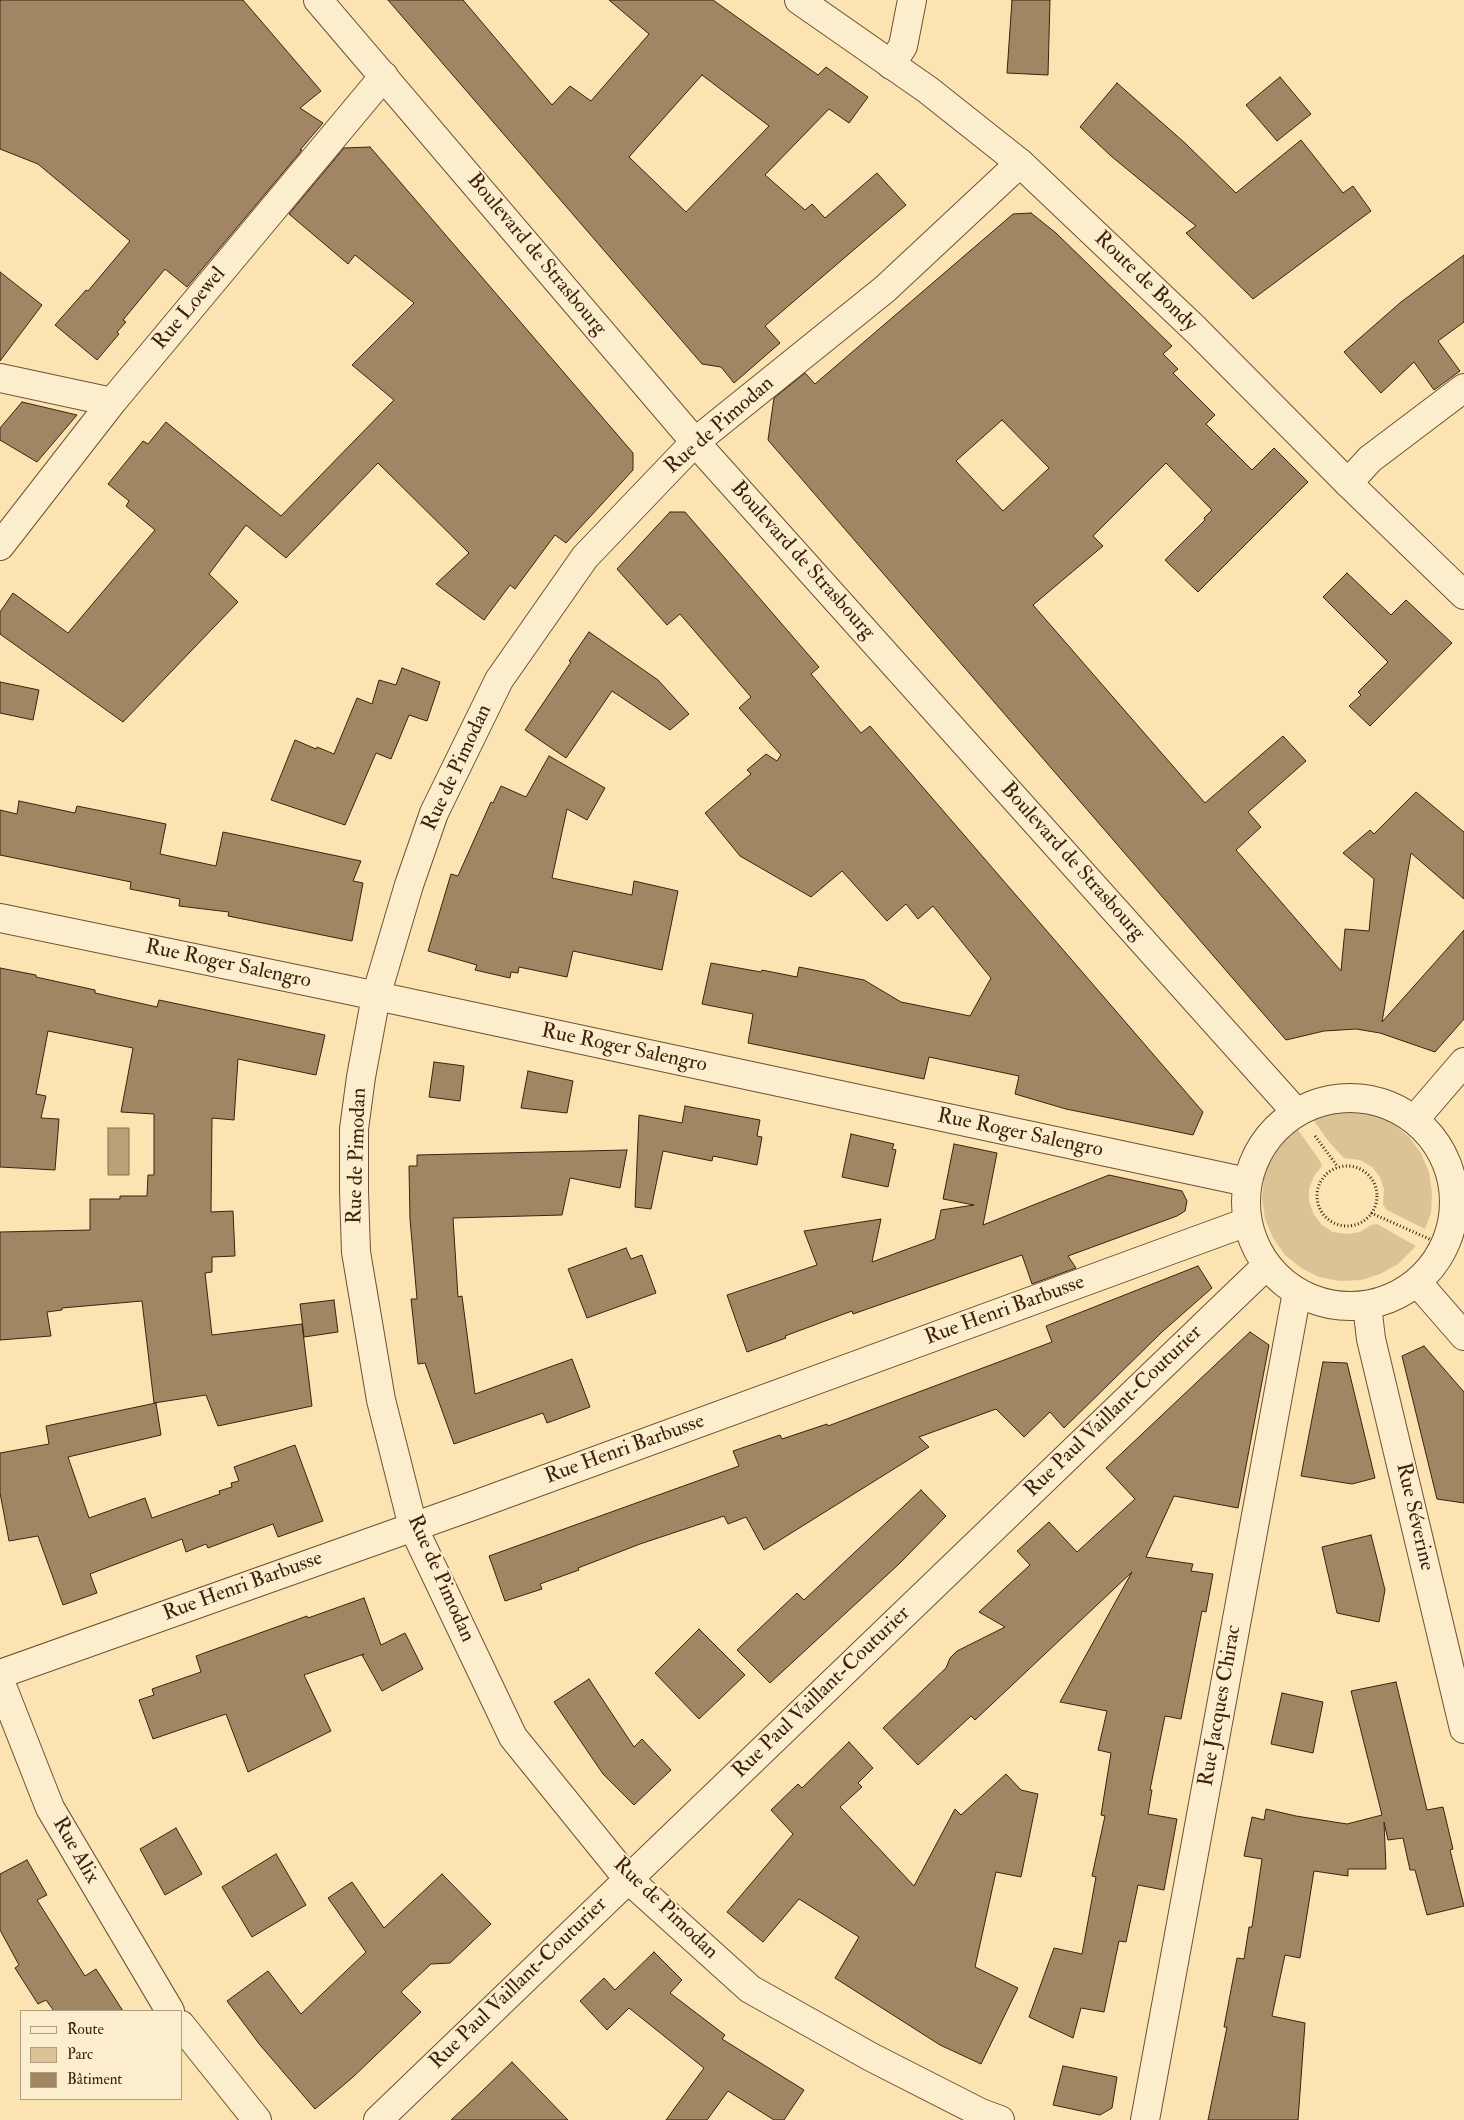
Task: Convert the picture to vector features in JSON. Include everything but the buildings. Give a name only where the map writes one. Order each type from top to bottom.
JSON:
[{"type":"street","name":"Boulevard de Strasbourg","points":[[318,0],[695,442],[1296,1112]]},
{"type":"street","name":"Route de Bondy","points":[[799,0],[928,90],[1020,163],[1196,330],[1348,483],[1464,595]]},
{"type":"street","points":[[891,65],[903,46],[912,0]]},
{"type":"street","name":"Rue Loewel","points":[[0,546],[112,402],[384,76]]},
{"type":"street","name":"Rue de Pimodan","points":[[1000,2120],[981,2113],[870,2057],[750,1989],[628,1879],[513,1737],[414,1527],[381,1400],[356,1252],[354,1129],[360,1077],[376,996],[409,885],[434,813],[499,680],[585,557],[695,442],[885,289],[1020,163]]},
{"type":"street","points":[[0,378],[112,402]]},
{"type":"street","points":[[1348,483],[1370,459],[1464,388]]},
{"type":"street","name":"Rue Roger Salengro","points":[[0,918],[376,996],[1247,1182]]},
{"type":"street","points":[[1415,1119],[1464,1062]]},
{"type":"street","points":[[1356,1097],[1388,1104],[1415,1119],[1434,1140],[1448,1164],[1454,1192],[1453,1219],[1445,1246],[1433,1266],[1417,1282],[1394,1297],[1367,1305],[1343,1306],[1318,1302],[1297,1292],[1281,1280],[1267,1265],[1254,1245],[1247,1222],[1245,1202],[1247,1182],[1257,1154],[1273,1130],[1296,1112],[1325,1099],[1356,1097]]},
{"type":"street","name":"Rue Henri Barbusse","points":[[0,1674],[414,1527],[1247,1222]]},
{"type":"street","name":"Rue Paul Vaillant-Couturier","points":[[378,2120],[1267,1265]]},
{"type":"street","points":[[1417,1282],[1464,1336]]},
{"type":"street","name":"Rue Jacques Chirac","points":[[1144,2120],[1297,1292]]},
{"type":"street","name":"Rue Séverine","points":[[1367,1305],[1371,1339],[1464,1729]]},
{"type":"street","name":"Rue Alix","points":[[0,1682],[50,1808],[169,2010]]},
{"type":"street","points":[[182,2026],[257,2120]]},
{"type":"path","points":[[1348,1166],[1359,1168],[1368,1174],[1374,1183],[1377,1193],[1376,1204],[1371,1213],[1364,1220],[1346,1226],[1329,1220],[1322,1213],[1317,1196],[1323,1178],[1338,1167],[1348,1166]]},
{"type":"path","points":[[1371,1213],[1445,1246]]},
{"type":"green space","points":[[1355,1110],[1375,1114],[1393,1123],[1409,1137],[1421,1153],[1429,1172],[1432,1193],[1431,1213],[1425,1229],[1387,1210],[1383,1205],[1384,1189],[1380,1177],[1372,1167],[1360,1160],[1344,1158],[1329,1142],[1312,1118],[1334,1111]]},
{"type":"green space","points":[[1296,1127],[1322,1166],[1314,1176],[1309,1189],[1309,1202],[1314,1215],[1322,1225],[1333,1232],[1347,1234],[1360,1232],[1371,1225],[1377,1224],[1416,1246],[1398,1264],[1380,1274],[1361,1280],[1340,1281],[1319,1277],[1301,1268],[1285,1255],[1273,1238],[1265,1219],[1262,1198],[1264,1178],[1270,1159],[1281,1141]]},
{"type":"shaded area","points":[[108,1128],[129,1128],[129,1175],[108,1175]]}]
